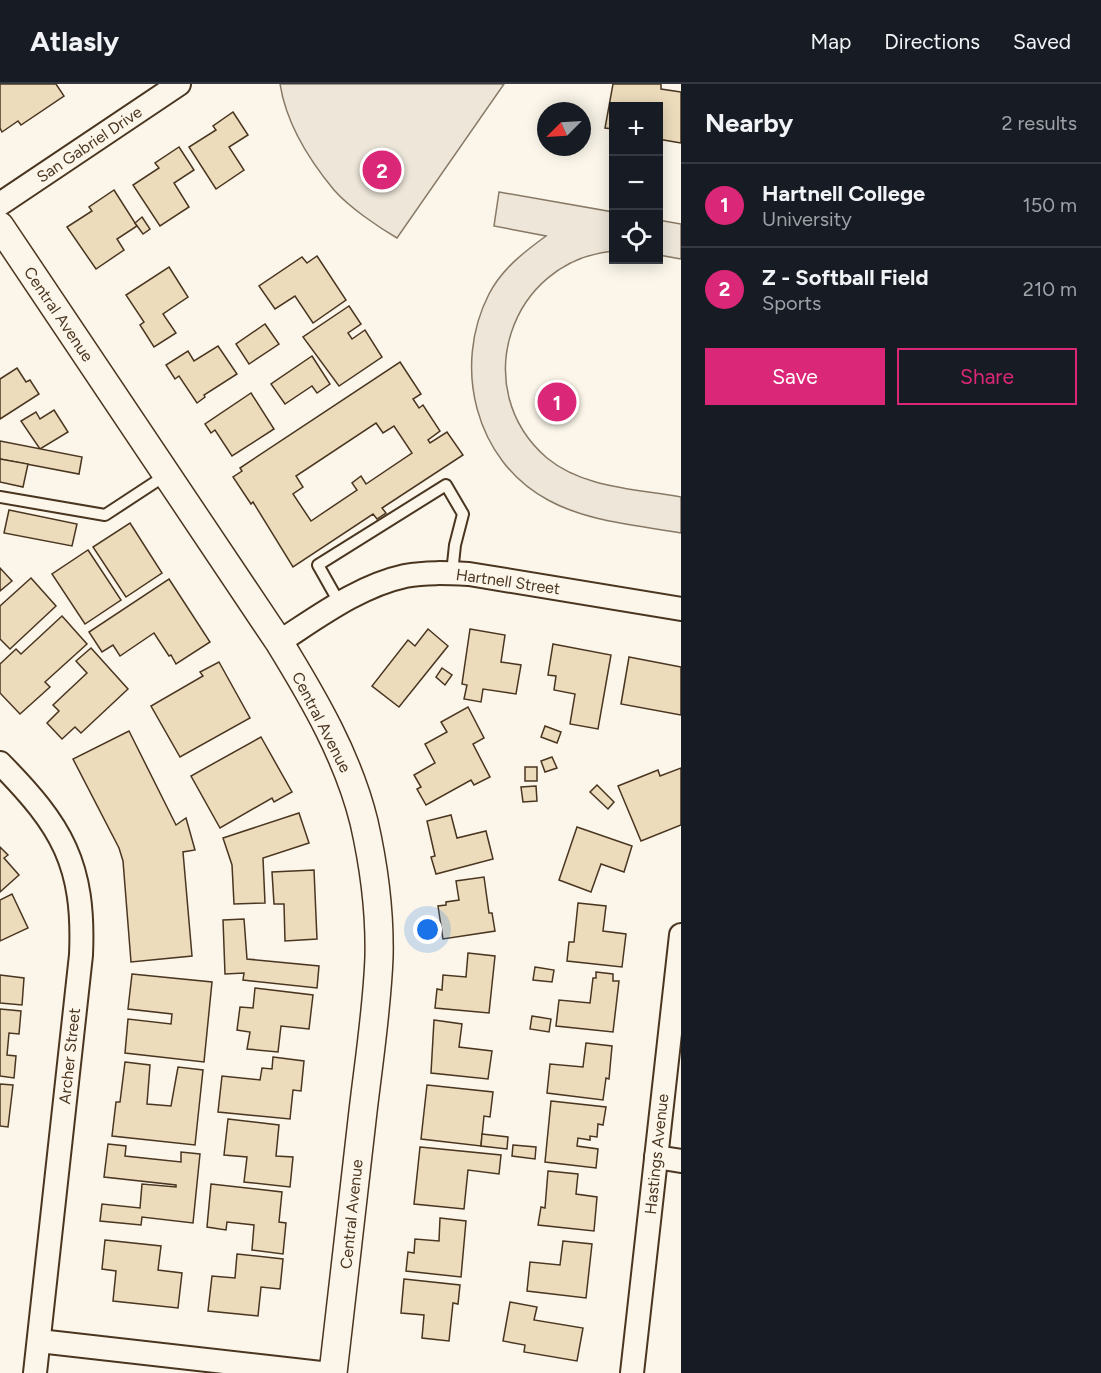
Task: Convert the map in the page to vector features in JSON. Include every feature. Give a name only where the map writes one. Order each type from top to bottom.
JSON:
[{"type":"street","name":"San Gabriel Drive","points":[[0,204],[179,84]]},
{"type":"street","name":"Central Avenue","points":[[0,226],[279,642],[320,710],[337,744],[364,820],[377,906],[379,957],[333,1373]]},
{"type":"street","name":"Hartnell Street","points":[[279,642],[340,604],[375,586],[404,576],[433,572],[469,574],[681,609]]},
{"type":"street","name":"Archer Street","points":[[0,763],[41,806],[55,827],[79,889],[82,921],[81,955],[35,1373]]},
{"type":"street","name":"Hastings Avenue","points":[[632,1373],[681,935]]},
{"type":"street","points":[[656,1157],[681,1161]]},
{"type":"street","points":[[39,1341],[321,1373]]},
{"type":"lane","points":[[0,497],[105,515],[166,475]]},
{"type":"lane","points":[[340,604],[318,565],[446,485],[462,514],[452,573]]},
{"type":"shaded area","points":[[280,84],[504,84],[397,238],[356,210],[334,190],[300,140],[287,112]]},
{"type":"shaded area","points":[[499,192],[609,211],[609,252],[577,260],[548,278],[526,303],[511,332],[506,365],[509,398],[523,430],[547,458],[561,468],[577,476],[611,486],[681,497],[681,533],[596,518],[548,500],[523,483],[503,461],[487,437],[477,409],[472,381],[472,351],[478,322],[489,294],[500,277],[546,236],[494,226]]},
{"type":"shaded area","points":[[663,221],[681,224],[681,259],[663,256]]},
{"type":"building","points":[[0,84],[56,84],[64,96],[21,125],[18,121],[2,132],[0,128]]},
{"type":"building","points":[[613,84],[661,84],[661,89],[681,92],[681,143],[663,140],[663,102],[610,102]]},
{"type":"building","points":[[609,106],[609,128],[605,128]]},
{"type":"building","points":[[233,112],[248,135],[229,147],[244,170],[216,189],[189,147],[216,130],[213,126]]},
{"type":"building","points":[[179,147],[194,170],[174,183],[189,207],[160,226],[133,185],[159,168],[155,163]]},
{"type":"building","points":[[114,190],[137,226],[117,239],[124,250],[96,269],[67,227],[92,211],[89,207]]},
{"type":"building","points":[[142,217],[150,229],[143,234],[135,223]]},
{"type":"building","points":[[317,256],[346,300],[313,323],[295,296],[275,309],[259,286],[302,257],[307,263]]},
{"type":"building","points":[[169,267],[188,297],[163,314],[176,333],[154,347],[140,325],[144,322],[126,295]]},
{"type":"building","points":[[349,306],[361,324],[348,333],[352,339],[365,330],[382,357],[339,386],[303,337]]},
{"type":"building","points":[[265,324],[279,344],[249,364],[236,344]]},
{"type":"building","points":[[218,346],[237,374],[204,395],[205,397],[197,403],[179,376],[175,379],[166,365],[188,351],[194,361]]},
{"type":"building","points":[[312,356],[330,384],[317,393],[312,386],[285,404],[271,384]]},
{"type":"building","points":[[400,362],[421,394],[413,399],[419,408],[423,405],[440,431],[428,440],[430,443],[447,432],[463,455],[382,508],[386,513],[377,519],[373,514],[293,567],[253,502],[251,504],[233,477],[242,471],[240,468]],"holes":[[[376,423],[383,433],[394,426],[412,453],[366,484],[361,476],[352,483],[357,490],[311,521],[293,494],[303,487],[296,476]]]},
{"type":"building","points":[[17,368],[26,382],[30,380],[39,394],[0,419],[0,379]]},
{"type":"building","points":[[251,393],[274,429],[232,456],[215,430],[211,433],[205,424]]},
{"type":"building","points":[[54,410],[68,432],[40,449],[21,421],[36,412],[40,419]]},
{"type":"building","points":[[0,441],[82,457],[79,474],[0,459]]},
{"type":"building","points":[[0,459],[28,464],[23,487],[0,482]]},
{"type":"building","points":[[9,510],[77,524],[72,546],[4,533]]},
{"type":"building","points":[[130,523],[162,573],[126,597],[93,547]]},
{"type":"building","points":[[88,550],[121,600],[85,624],[52,574]]},
{"type":"building","points":[[0,568],[12,581],[0,591]]},
{"type":"building","points":[[31,578],[56,606],[10,649],[0,639],[0,606]]},
{"type":"building","points":[[169,579],[210,642],[176,664],[154,633],[120,656],[113,645],[102,652],[89,632]]},
{"type":"building","points":[[62,616],[87,644],[45,682],[50,687],[20,714],[0,693],[0,664],[16,649],[21,654]]},
{"type":"building","points":[[428,629],[448,646],[399,707],[372,686],[408,640],[415,646]]},
{"type":"building","points":[[470,629],[505,635],[501,662],[521,665],[516,694],[483,689],[481,702],[464,699],[467,685],[462,684]]},
{"type":"building","points":[[553,644],[611,655],[598,729],[570,724],[575,694],[554,690],[556,676],[548,675]]},
{"type":"building","points":[[91,648],[128,689],[81,733],[75,727],[62,739],[47,723],[59,711],[53,705],[87,673],[76,661]]},
{"type":"building","points":[[629,657],[681,667],[681,715],[621,704]]},
{"type":"building","points":[[219,662],[250,718],[180,757],[151,706],[203,676],[200,672]]},
{"type":"building","points":[[442,668],[452,675],[445,685],[436,677]]},
{"type":"building","points":[[468,707],[484,738],[473,744],[490,777],[474,785],[471,780],[426,805],[417,789],[421,787],[414,775],[435,763],[425,744],[447,732],[441,722]]},
{"type":"building","points":[[545,726],[561,732],[557,743],[541,737]]},
{"type":"building","points":[[129,731],[176,825],[186,818],[195,850],[183,852],[192,956],[131,962],[123,861],[119,848],[73,759]]},
{"type":"building","points":[[261,737],[292,792],[274,802],[272,798],[220,828],[191,776]]},
{"type":"building","points":[[552,757],[557,768],[545,772],[541,761]]},
{"type":"building","points":[[525,767],[537,767],[537,781],[525,781]]},
{"type":"building","points":[[681,768],[681,825],[641,841],[618,786],[658,770],[660,776]]},
{"type":"building","points":[[597,785],[614,802],[608,809],[590,792]]},
{"type":"building","points":[[536,786],[537,801],[523,802],[521,787]]},
{"type":"building","points":[[299,813],[309,843],[263,858],[265,903],[234,904],[232,865],[223,838]]},
{"type":"building","points":[[451,815],[457,838],[486,831],[493,859],[436,874],[431,857],[435,856],[427,821]]},
{"type":"building","points":[[577,827],[632,846],[624,872],[601,864],[591,892],[559,880]]},
{"type":"building","points":[[0,847],[8,855],[4,858],[19,875],[0,892]]},
{"type":"building","points":[[314,870],[317,939],[285,941],[284,904],[274,904],[272,872]]},
{"type":"building","points":[[484,877],[489,913],[492,913],[495,931],[443,939],[438,906],[459,900],[456,881]]},
{"type":"building","points":[[12,894],[28,928],[0,941],[0,900]]},
{"type":"building","points":[[578,903],[606,906],[603,931],[626,934],[622,967],[567,961],[569,942],[574,942]]},
{"type":"building","points":[[244,919],[247,959],[319,966],[317,988],[243,980],[244,973],[225,974],[223,920]]},
{"type":"building","points":[[468,953],[495,956],[489,1013],[435,1008],[437,989],[442,990],[443,975],[466,977]]},
{"type":"building","points":[[535,967],[554,970],[552,982],[533,980]]},
{"type":"building","points":[[596,972],[613,974],[613,981],[619,981],[613,1032],[556,1026],[559,1000],[590,1003],[593,978],[596,978]]},
{"type":"building","points":[[132,974],[212,982],[204,1062],[125,1053],[128,1019],[171,1024],[172,1014],[128,1009]]},
{"type":"building","points":[[0,975],[24,978],[22,1005],[0,1003]]},
{"type":"building","points":[[255,988],[313,995],[309,1029],[281,1026],[278,1052],[247,1049],[250,1032],[237,1030],[240,1007],[253,1008]]},
{"type":"building","points":[[0,1009],[21,1011],[19,1034],[9,1033],[7,1055],[16,1056],[14,1078],[0,1076]]},
{"type":"building","points":[[532,1016],[551,1019],[549,1032],[530,1029]]},
{"type":"building","points":[[434,1020],[462,1024],[459,1047],[492,1051],[488,1079],[431,1073]]},
{"type":"building","points":[[586,1043],[612,1046],[609,1079],[606,1078],[603,1100],[547,1093],[550,1064],[583,1067]]},
{"type":"building","points":[[273,1057],[304,1061],[301,1091],[293,1090],[290,1119],[218,1112],[222,1076],[260,1080],[262,1068],[272,1069]]},
{"type":"building","points":[[125,1062],[150,1065],[147,1104],[171,1106],[178,1067],[203,1070],[195,1145],[112,1136],[116,1102],[120,1102]]},
{"type":"building","points":[[0,1084],[13,1085],[8,1127],[0,1126]]},
{"type":"building","points":[[427,1085],[493,1092],[490,1117],[484,1116],[481,1146],[421,1139]]},
{"type":"building","points":[[551,1101],[606,1107],[603,1125],[598,1124],[597,1137],[590,1136],[590,1140],[578,1138],[577,1146],[598,1149],[596,1168],[545,1162]]},
{"type":"building","points":[[228,1119],[279,1125],[276,1156],[293,1157],[290,1187],[244,1182],[247,1157],[224,1155]]},
{"type":"building","points":[[482,1134],[508,1137],[507,1149],[481,1146]]},
{"type":"building","points":[[108,1144],[126,1146],[125,1156],[181,1162],[181,1152],[200,1154],[193,1223],[142,1217],[141,1225],[100,1221],[102,1204],[140,1208],[142,1184],[176,1187],[176,1185],[104,1177]]},
{"type":"building","points":[[513,1145],[536,1147],[535,1159],[512,1156]]},
{"type":"building","points":[[420,1147],[501,1155],[499,1174],[468,1170],[464,1209],[414,1204]]},
{"type":"building","points":[[548,1171],[578,1174],[576,1194],[597,1197],[594,1231],[538,1225],[541,1207],[545,1208]]},
{"type":"building","points":[[211,1184],[282,1192],[279,1222],[286,1223],[283,1254],[252,1250],[254,1225],[227,1222],[226,1230],[207,1227]]},
{"type":"building","points":[[440,1218],[466,1221],[461,1277],[406,1271],[408,1252],[414,1253],[415,1239],[439,1241]]},
{"type":"building","points":[[105,1240],[161,1246],[158,1270],[182,1273],[178,1308],[113,1301],[116,1271],[102,1269]]},
{"type":"building","points":[[563,1241],[592,1244],[586,1298],[527,1291],[530,1262],[560,1265]]},
{"type":"building","points":[[237,1254],[283,1259],[280,1289],[261,1287],[258,1316],[208,1311],[212,1276],[235,1278]]},
{"type":"building","points":[[404,1279],[460,1285],[458,1304],[453,1303],[449,1341],[422,1338],[424,1315],[401,1313]]},
{"type":"building","points":[[510,1302],[537,1307],[534,1320],[583,1328],[577,1361],[524,1352],[525,1345],[503,1341]]},
{"type":"place","name":"Z - Softball Field","points":[[382,170]]},
{"type":"place","name":"Hartnell College","points":[[557,402]]}]
